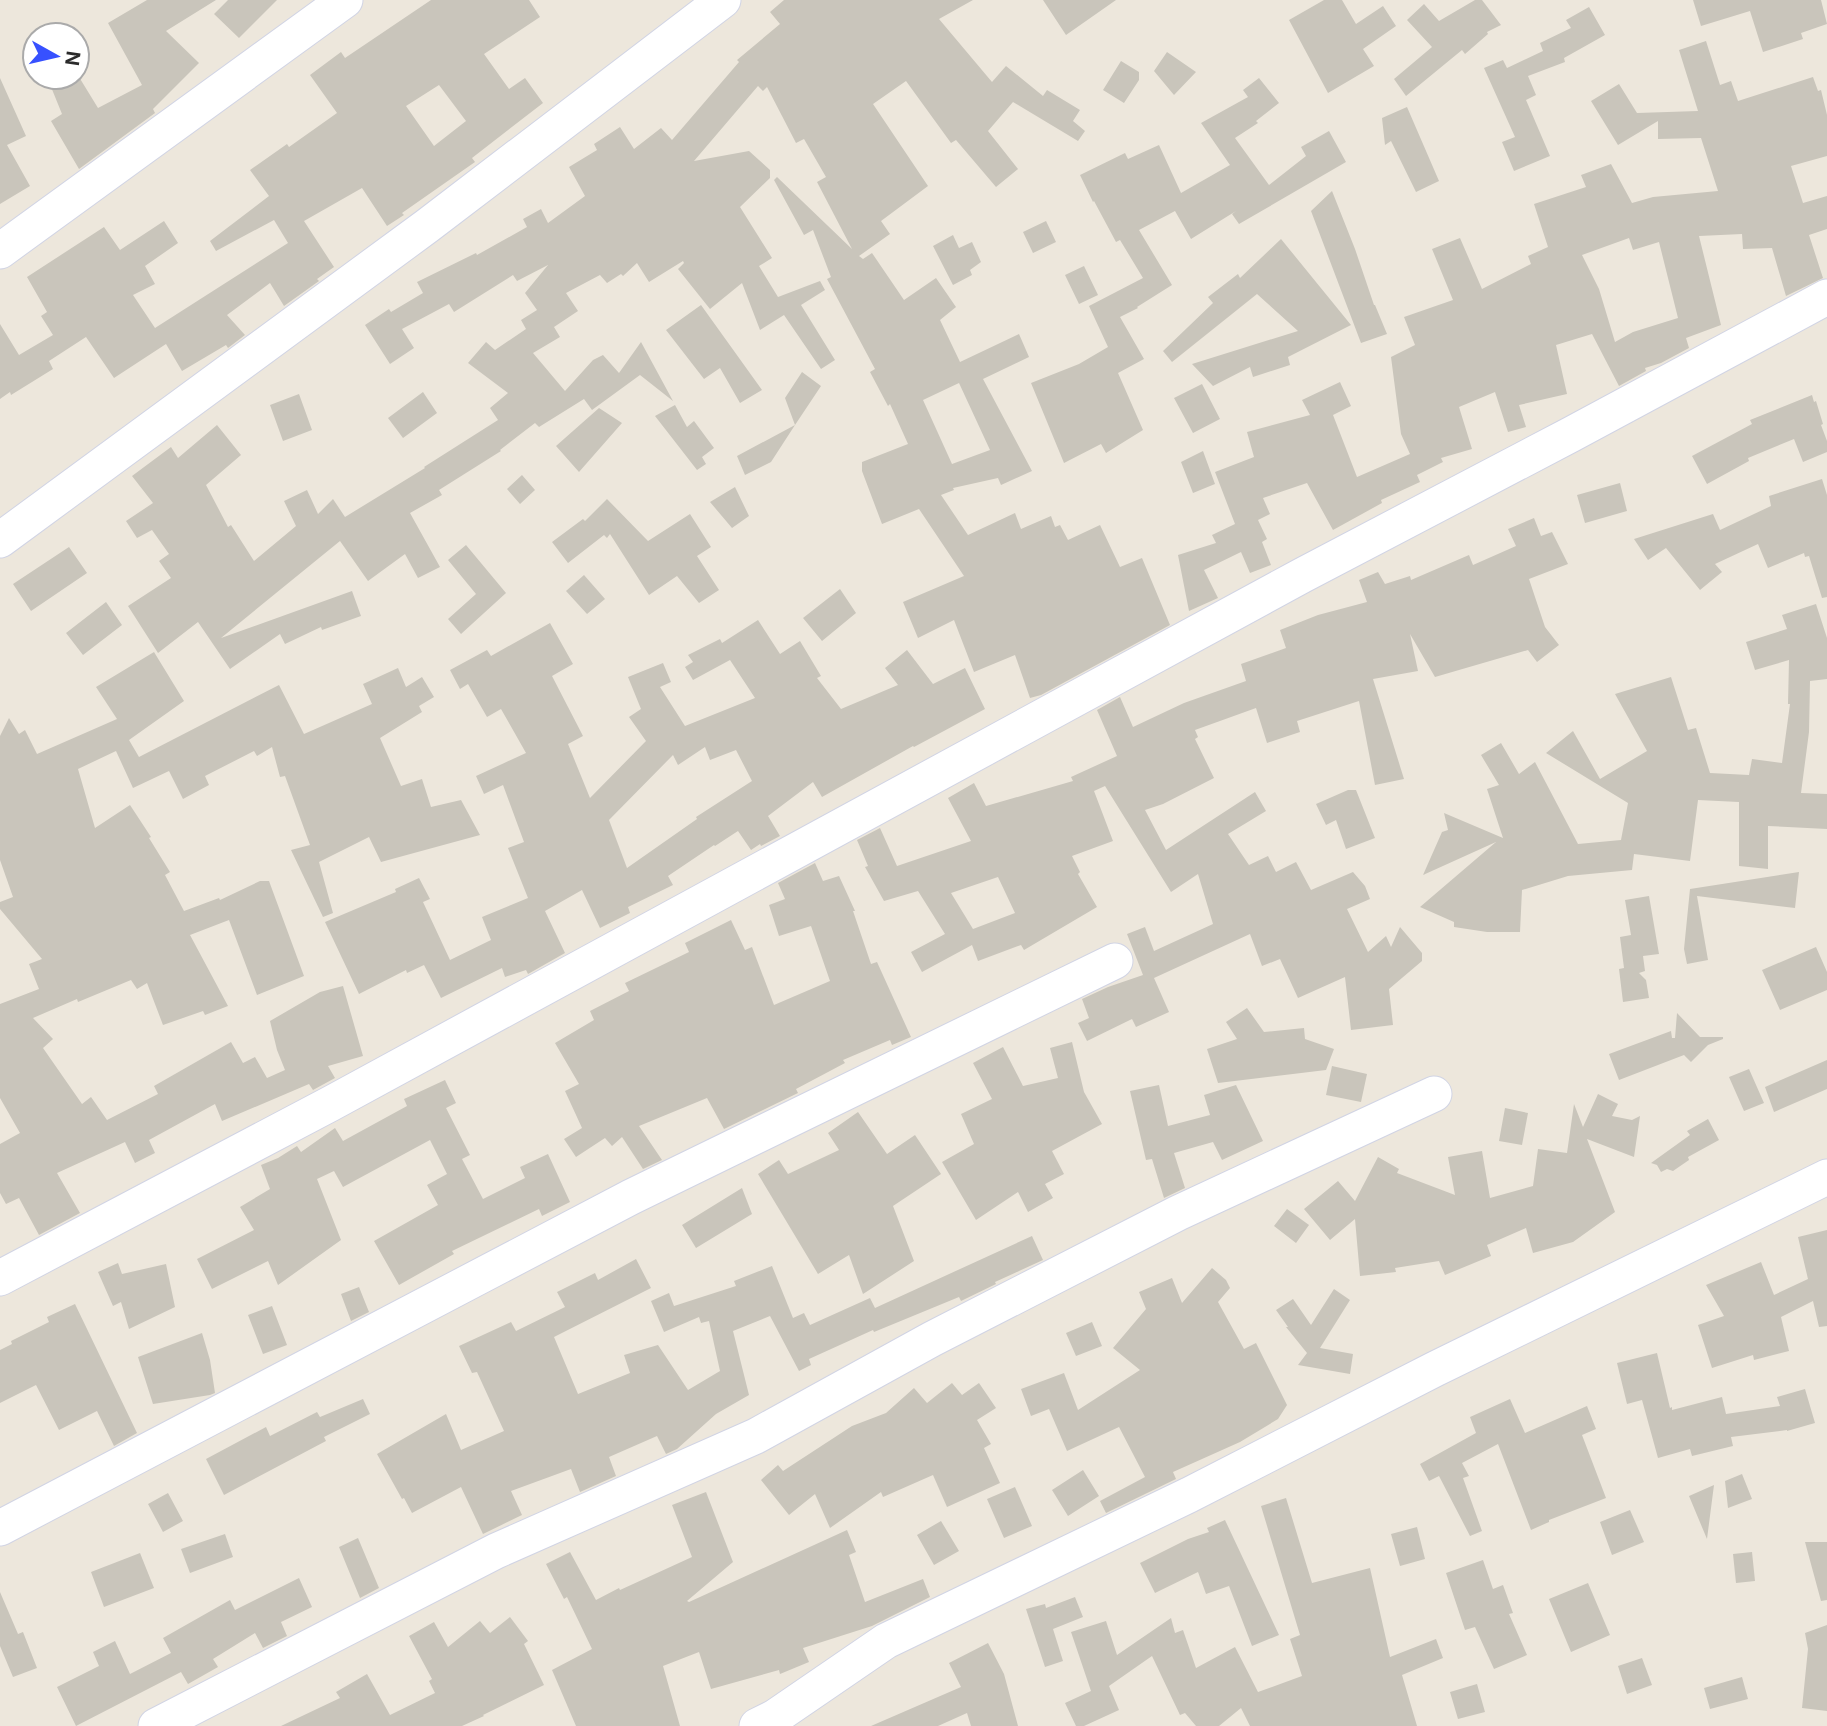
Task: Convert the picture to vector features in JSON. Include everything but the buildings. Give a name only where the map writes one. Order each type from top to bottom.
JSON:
[{"type":"street","points":[[0,251],[345,0]]},
{"type":"street","points":[[0,540],[427,226],[723,0]]},
{"type":"street","points":[[0,1279],[330,1104],[1303,575],[1827,297]]},
{"type":"street","points":[[0,1528],[631,1197],[1115,961]]},
{"type":"street","points":[[156,1726],[496,1551],[756,1436],[932,1339],[1178,1213],[1434,1094]]},
{"type":"street","points":[[757,1726],[775,1717],[886,1642],[1189,1495],[1435,1369],[1827,1177]]}]
